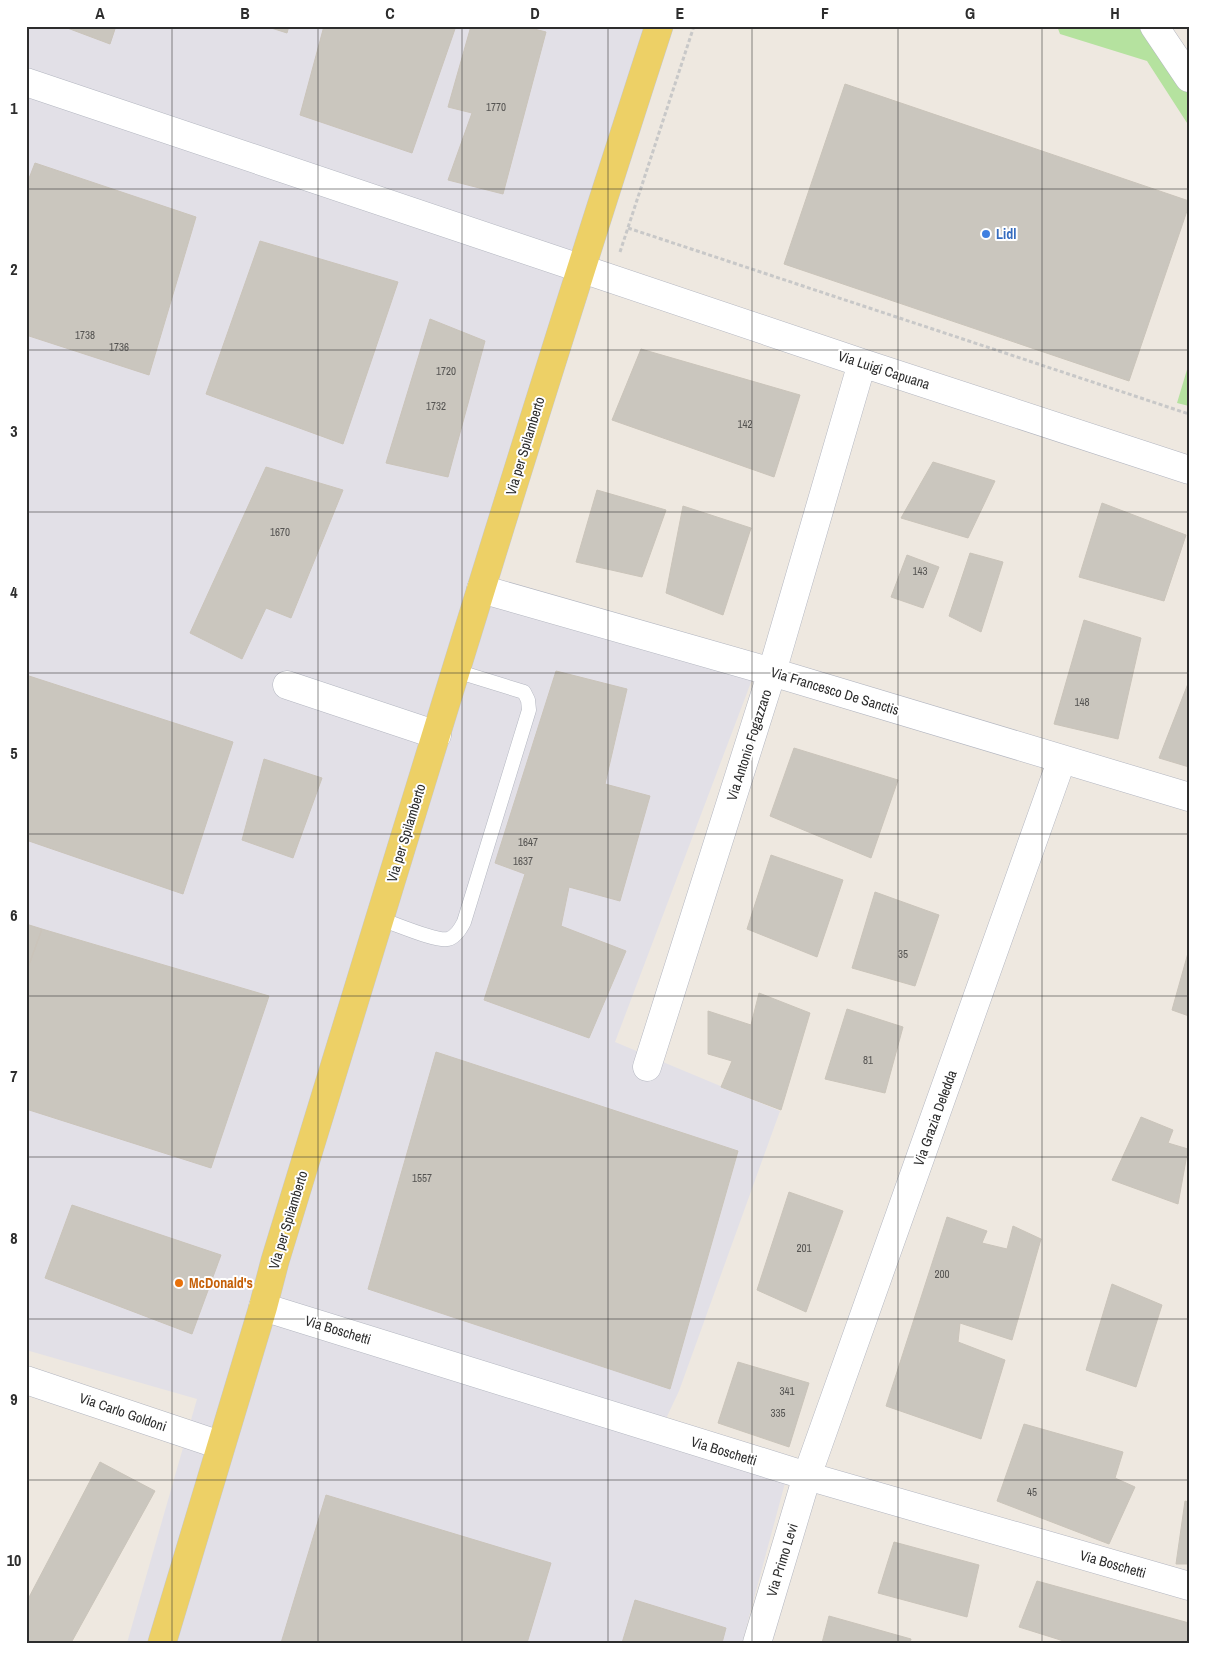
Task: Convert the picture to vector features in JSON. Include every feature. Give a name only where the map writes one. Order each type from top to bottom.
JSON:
[{"type":"main road","name":"Via per Spilamberto","points":[[162,1643],[263,1307],[275,1261],[481,589],[580,268],[659,26]]},
{"type":"street","points":[[1154,26],[1189,78]]},
{"type":"street","name":"Via Luigi Capuana","points":[[26,82],[862,363],[1189,470]]},
{"type":"street","name":"Via Antonio Fogazzaro","points":[[647,1067],[772,672],[862,363]]},
{"type":"street","name":"Via Francesco De Sanctis","points":[[481,589],[772,672],[1189,797]]},
{"type":"street","points":[[287,685],[437,734]]},
{"type":"street","name":"Via Grazia Deledda","points":[[807,1476],[1062,759]]},
{"type":"street","name":"Via Boschetti","points":[[263,1307],[807,1476],[1189,1586]]},
{"type":"street","name":"Via Carlo Goldoni","points":[[29,1386],[220,1445]]},
{"type":"street","name":"Via Primo Levi","points":[[757,1643],[807,1476]]},
{"type":"lane","points":[[380,918],[432,937],[448,939],[458,933],[464,922],[529,710],[528,700],[524,692],[456,671]]},
{"type":"path","points":[[611,279],[694,26]]},
{"type":"path","points":[[628,228],[1189,414]]},
{"type":"shaded area","points":[[26,26],[660,26],[487,586],[756,669],[615,1042],[780,1111],[679,1391],[663,1425],[785,1483],[742,1643],[127,1643],[197,1399],[26,1350]]},
{"type":"green space","points":[[1057,26],[1143,26],[1189,90],[1189,126],[1147,61],[1060,34]]},
{"type":"green space","points":[[1189,363],[1189,406],[1177,403]]},
{"type":"building","points":[[62,26],[116,26],[110,44]]},
{"type":"building","points":[[265,26],[289,26],[287,33]]},
{"type":"building","points":[[324,26],[456,26],[412,153],[300,115]]},
{"type":"building","points":[[471,26],[523,26],[546,32],[503,194],[448,180],[472,113],[448,107]]},
{"type":"building","name":"Lidl","points":[[845,84],[1189,201],[1129,381],[784,264]]},
{"type":"building","points":[[35,163],[196,217],[149,375],[26,335],[26,186]]},
{"type":"building","points":[[260,241],[398,282],[343,444],[206,394]]},
{"type":"building","points":[[430,319],[485,341],[448,477],[386,463]]},
{"type":"building","points":[[641,349],[800,395],[774,477],[612,420]]},
{"type":"building","points":[[933,462],[995,481],[968,538],[901,518]]},
{"type":"building","points":[[266,467],[343,490],[291,618],[266,608],[242,659],[190,633]]},
{"type":"building","points":[[597,490],[666,510],[642,577],[576,562]]},
{"type":"building","points":[[1102,503],[1186,535],[1164,601],[1079,577]]},
{"type":"building","points":[[683,506],[751,528],[723,615],[666,593]]},
{"type":"building","points":[[970,553],[1003,562],[981,632],[949,616]]},
{"type":"building","points":[[907,555],[939,567],[923,608],[891,597]]},
{"type":"building","points":[[1084,620],[1141,638],[1118,739],[1054,724]]},
{"type":"building","points":[[556,671],[627,689],[605,784],[650,796],[620,901],[569,887],[561,926],[626,951],[589,1038],[484,1000],[525,874],[495,863]]},
{"type":"building","points":[[29,676],[233,742],[183,894],[26,840],[26,685]]},
{"type":"building","points":[[1189,681],[1189,767],[1159,758]]},
{"type":"building","points":[[794,748],[898,780],[871,858],[770,816]]},
{"type":"building","points":[[264,759],[322,778],[293,858],[242,840]]},
{"type":"building","points":[[771,855],[843,880],[817,957],[747,929]]},
{"type":"building","points":[[875,892],[939,915],[915,986],[852,968]]},
{"type":"building","points":[[26,924],[42,929],[26,973]]},
{"type":"building","points":[[42,929],[269,996],[211,1168],[26,1109],[26,973]]},
{"type":"building","points":[[1189,954],[1189,1016],[1172,1010]]},
{"type":"building","points":[[759,993],[810,1013],[781,1110],[721,1087],[732,1061],[708,1054],[708,1011],[751,1025]]},
{"type":"building","points":[[847,1009],[903,1027],[885,1093],[825,1079]]},
{"type":"building","points":[[436,1052],[738,1151],[670,1389],[368,1289]]},
{"type":"building","points":[[1141,1117],[1173,1130],[1168,1143],[1188,1149],[1178,1204],[1112,1180]]},
{"type":"building","points":[[789,1192],[843,1211],[806,1312],[757,1290]]},
{"type":"building","points":[[72,1205],[221,1255],[192,1334],[45,1278]]},
{"type":"building","points":[[947,1217],[987,1231],[982,1243],[1007,1249],[1013,1226],[1041,1239],[1012,1340],[960,1323],[958,1342],[1005,1360],[981,1439],[886,1406]]},
{"type":"building","points":[[1112,1284],[1162,1305],[1136,1387],[1086,1370]]},
{"type":"building","points":[[738,1362],[809,1383],[789,1447],[718,1423]]},
{"type":"building","points":[[1024,1424],[1123,1452],[1115,1478],[1135,1487],[1109,1544],[997,1501]]},
{"type":"building","points":[[100,1462],[155,1491],[71,1643],[26,1643],[26,1603]]},
{"type":"building","points":[[326,1495],[551,1563],[527,1643],[281,1643]]},
{"type":"building","points":[[1185,1501],[1189,1502],[1189,1564],[1176,1564]]},
{"type":"building","points":[[894,1542],[979,1565],[967,1617],[878,1593]]},
{"type":"building","points":[[1037,1581],[1189,1623],[1189,1643],[1070,1643],[1019,1627]]},
{"type":"building","points":[[635,1600],[726,1628],[722,1643],[622,1643]]},
{"type":"building","points":[[829,1616],[911,1639],[910,1643],[822,1643]]},
{"type":"place","name":"Lidl","points":[[986,234]]},
{"type":"place","name":"McDonald's","points":[[179,1283]]}]
